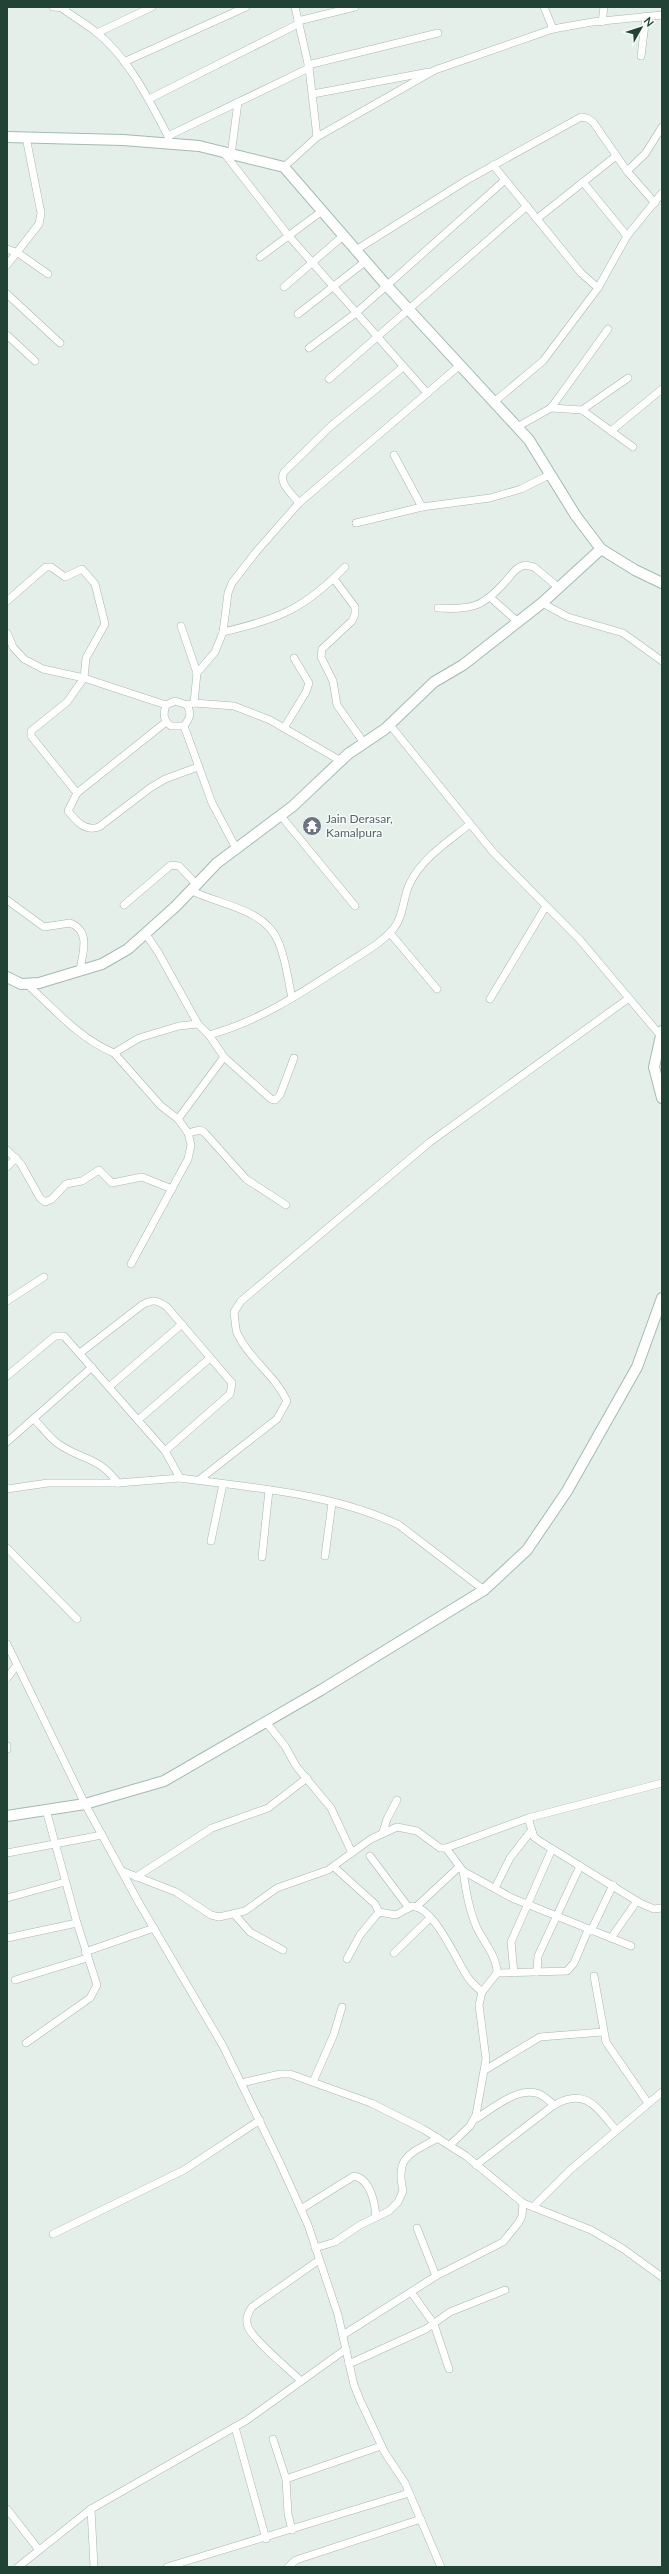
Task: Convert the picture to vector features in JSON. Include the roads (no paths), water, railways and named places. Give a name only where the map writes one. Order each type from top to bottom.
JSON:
[{"type":"street","points":[[53,7],[65,8],[97,33],[124,62],[148,99],[169,140]]},
{"type":"street","points":[[97,33],[152,7]]},
{"type":"street","points":[[124,62],[246,7]]},
{"type":"street","points":[[295,7],[313,94],[317,137]]},
{"type":"street","points":[[148,99],[298,22],[355,7]]},
{"type":"street","points":[[544,7],[554,29]]},
{"type":"street","points":[[602,22],[604,7]]},
{"type":"street","points":[[313,94],[435,70],[554,29],[662,15]]},
{"type":"street","points":[[642,56],[646,16]]},
{"type":"street","points":[[169,140],[308,66],[438,33]]},
{"type":"street","points":[[284,167],[317,137],[435,70]]},
{"type":"street","points":[[238,102],[228,154],[288,235],[402,368],[427,393]]},
{"type":"street","points":[[356,250],[493,165],[581,117],[588,118],[594,122],[627,171],[655,203]]},
{"type":"street","points":[[627,171],[645,154],[662,127]]},
{"type":"street","points":[[7,137],[169,140],[284,167],[387,286],[529,440],[576,516],[602,549],[634,570],[662,583]]},
{"type":"street","points":[[7,265],[39,224],[41,213],[26,138]]},
{"type":"street","points":[[538,218],[616,156]]},
{"type":"street","points":[[493,165],[538,218],[581,273],[598,288]]},
{"type":"street","points":[[309,348],[356,313],[505,180]]},
{"type":"street","points":[[583,182],[627,236]]},
{"type":"street","points":[[494,402],[543,360],[598,288],[627,236],[655,203],[662,192]]},
{"type":"street","points":[[329,379],[527,206]]},
{"type":"street","points":[[260,257],[322,211]]},
{"type":"street","points":[[284,287],[343,236]]},
{"type":"street","points":[[7,249],[18,252],[48,274]]},
{"type":"street","points":[[298,314],[366,261]]},
{"type":"street","points":[[7,294],[60,343]]},
{"type":"street","points":[[517,427],[551,408],[608,329]]},
{"type":"street","points":[[7,335],[35,362]]},
{"type":"street","points":[[184,726],[190,718],[190,704],[198,673],[215,652],[223,632],[228,593],[232,583],[256,552],[299,503],[460,365]]},
{"type":"street","points":[[299,503],[282,482],[284,472],[331,426],[402,368]]},
{"type":"street","points":[[582,410],[628,378]]},
{"type":"street","points":[[611,431],[662,389]]},
{"type":"street","points":[[551,408],[582,410],[633,447]]},
{"type":"street","points":[[394,455],[422,507]]},
{"type":"street","points":[[356,523],[422,507],[490,498],[521,489],[551,474]]},
{"type":"street","points":[[8,980],[28,985],[60,978],[80,970],[102,964],[128,949],[176,906],[217,863],[238,850],[281,816],[341,761],[390,725],[434,682],[463,665],[542,603],[602,549]]},
{"type":"street","points":[[438,608],[469,608],[491,598],[515,570],[525,564],[534,567],[558,587]]},
{"type":"street","points":[[7,601],[46,567],[51,567],[65,578],[82,569],[86,571],[95,584],[105,620],[86,658],[84,678],[67,702],[31,731],[31,736],[77,793]]},
{"type":"street","points":[[223,632],[281,617],[300,606],[334,579],[345,568]]},
{"type":"street","points":[[334,579],[355,607],[355,614],[352,621],[322,649],[321,657],[333,681],[337,705],[364,743]]},
{"type":"street","points":[[491,598],[518,622]]},
{"type":"street","points":[[542,603],[568,617],[623,633],[662,661]]},
{"type":"street","points":[[181,626],[198,673]]},
{"type":"street","points":[[7,632],[10,648],[24,659],[43,669],[84,678],[166,705],[175,701],[190,704],[234,706],[284,728],[341,761]]},
{"type":"street","points":[[284,728],[306,692],[309,683],[294,658]]},
{"type":"street","points":[[166,705],[163,712],[166,722],[171,726],[184,726]]},
{"type":"street","points":[[166,722],[77,793],[68,811],[85,828],[99,828],[165,779],[198,767]]},
{"type":"street","points":[[390,725],[493,852],[599,961],[661,1034],[654,1067],[662,1098]]},
{"type":"street","points":[[184,726],[212,803],[238,850]]},
{"type":"street","points":[[281,816],[355,906]]},
{"type":"street","points":[[210,1035],[246,1024],[292,998],[382,943],[396,926],[409,883],[417,872],[435,852],[470,824]]},
{"type":"street","points":[[124,904],[171,865],[179,866],[193,887],[262,920],[274,933],[279,943],[292,998]]},
{"type":"street","points":[[7,900],[44,927],[70,923],[82,932],[85,937],[80,970]]},
{"type":"street","points":[[490,998],[546,906]]},
{"type":"street","points":[[145,933],[158,952],[198,1024],[210,1035],[224,1057],[275,1100],[280,1095],[294,1058]]},
{"type":"street","points":[[390,933],[437,989]]},
{"type":"street","points":[[28,985],[76,1030],[100,1047],[114,1053],[161,1106],[178,1119],[188,1133],[191,1146],[188,1159],[131,1264]]},
{"type":"street","points":[[200,1480],[277,1419],[287,1401],[281,1388],[245,1348],[236,1332],[234,1312],[241,1301],[430,1142],[629,998]]},
{"type":"street","points":[[114,1053],[139,1038],[179,1026],[198,1024]]},
{"type":"street","points":[[178,1119],[224,1057]]},
{"type":"street","points":[[188,1133],[200,1130],[204,1132],[246,1179],[286,1205]]},
{"type":"street","points":[[7,1150],[16,1158],[45,1202],[52,1199],[66,1184],[82,1181],[99,1170],[112,1183],[142,1177],[172,1189]]},
{"type":"street","points":[[7,1167],[16,1158]]},
{"type":"street","points":[[7,1301],[44,1277]]},
{"type":"street","points":[[7,1816],[85,1804],[164,1781],[266,1722],[484,1590],[527,1550],[566,1491],[637,1367],[662,1298]]},
{"type":"street","points":[[80,1353],[150,1300],[157,1301],[167,1307],[182,1324],[232,1383],[230,1394],[165,1451]]},
{"type":"street","points":[[109,1387],[182,1324]]},
{"type":"street","points":[[7,1376],[60,1334],[80,1353],[165,1451],[180,1478]]},
{"type":"street","points":[[138,1420],[210,1358]]},
{"type":"street","points":[[7,1442],[92,1367]]},
{"type":"street","points":[[34,1419],[56,1443],[98,1462],[108,1470],[118,1483]]},
{"type":"street","points":[[7,1489],[48,1483],[118,1483],[180,1478],[269,1490],[332,1503],[384,1518],[400,1525],[484,1590]]},
{"type":"street","points":[[211,1541],[223,1484]]},
{"type":"street","points":[[262,1557],[269,1490]]},
{"type":"street","points":[[325,1556],[332,1503]]},
{"type":"street","points":[[7,1548],[77,1619]]},
{"type":"street","points":[[7,1644],[85,1804],[154,1928],[223,2046],[260,2120],[301,2209],[315,2248],[343,2335],[349,2364],[360,2400],[381,2446],[410,2493],[441,2567]]},
{"type":"street","points":[[7,1678],[17,1665]]},
{"type":"street","points":[[266,1722],[331,1808],[352,1853]]},
{"type":"street","points":[[136,1877],[212,1828],[268,1808],[307,1778]]},
{"type":"street","points":[[122,1871],[176,1892],[211,1915],[220,1917],[245,1911],[277,1888],[334,1867],[383,1832],[397,1828],[408,1828],[440,1848],[446,1848],[528,1818],[662,1783]]},
{"type":"street","points":[[383,1832],[387,1819],[398,1800]]},
{"type":"street","points":[[26,2043],[90,1998],[97,1986],[77,1924],[46,1810]]},
{"type":"street","points":[[528,1818],[534,1837],[637,1901],[654,1909],[662,1908]]},
{"type":"street","points":[[494,1888],[510,1858],[531,1831]]},
{"type":"street","points":[[7,1853],[102,1835]]},
{"type":"street","points":[[446,1848],[461,1869],[468,1903],[477,1928],[496,1962],[497,1973],[482,1992],[478,2005],[485,2049],[485,2070],[474,2120]]},
{"type":"street","points":[[514,1973],[511,1942],[552,1849]]},
{"type":"street","points":[[370,1856],[412,1907],[429,1919],[448,1941],[468,1978],[482,1992]]},
{"type":"street","points":[[537,1972],[538,1956],[580,1866]]},
{"type":"street","points":[[334,1867],[375,1904],[379,1912]]},
{"type":"street","points":[[461,1869],[494,1888],[527,1904],[631,1946]]},
{"type":"street","points":[[379,1912],[396,1915],[412,1907],[461,1869]]},
{"type":"street","points":[[7,1898],[65,1882]]},
{"type":"street","points":[[497,1973],[558,1972],[571,1968],[612,1885]]},
{"type":"street","points":[[611,1938],[637,1901]]},
{"type":"street","points":[[347,1959],[360,1935],[379,1912]]},
{"type":"street","points":[[235,1914],[250,1932],[283,1950]]},
{"type":"street","points":[[394,1953],[429,1919]]},
{"type":"street","points":[[7,1938],[77,1924]]},
{"type":"street","points":[[15,1980],[86,1955],[154,1928]]},
{"type":"street","points":[[594,1976],[603,2032],[611,2051],[648,2103]]},
{"type":"street","points":[[313,2082],[334,2034],[342,2007]]},
{"type":"street","points":[[485,2070],[540,2037],[603,2032]]},
{"type":"street","points":[[241,2083],[280,2074],[290,2074],[371,2103],[450,2145],[522,2203],[591,2230],[622,2248],[662,2277]]},
{"type":"street","points":[[450,2145],[474,2120],[510,2098],[526,2092],[542,2094],[554,2106]]},
{"type":"street","points":[[532,2207],[616,2130],[662,2092]]},
{"type":"street","points":[[476,2165],[554,2106],[567,2099],[584,2099],[594,2105],[616,2130]]},
{"type":"street","points":[[52,2234],[184,2170],[260,2120]]},
{"type":"street","points":[[315,2248],[335,2242],[376,2217],[389,2211],[402,2195],[399,2171],[401,2163],[408,2156],[438,2138]]},
{"type":"street","points":[[301,2209],[354,2176],[359,2177],[365,2182],[373,2197],[376,2217]]},
{"type":"street","points":[[343,2335],[436,2276],[503,2242],[522,2216],[522,2203]]},
{"type":"street","points":[[417,2228],[436,2276]]},
{"type":"street","points":[[301,2381],[258,2340],[248,2327],[246,2316],[252,2307],[319,2260]]},
{"type":"street","points":[[349,2364],[434,2324],[450,2312],[505,2290]]},
{"type":"street","points":[[411,2292],[434,2324],[449,2369]]},
{"type":"street","points":[[18,2567],[91,2509],[235,2427],[346,2349]]},
{"type":"street","points":[[235,2427],[266,2538]]},
{"type":"street","points":[[273,2439],[286,2479],[288,2514],[292,2530]]},
{"type":"street","points":[[286,2479],[381,2446]]},
{"type":"street","points":[[167,2567],[410,2493]]},
{"type":"street","points":[[7,2509],[39,2550]]},
{"type":"street","points":[[91,2509],[94,2567]]},
{"type":"street","points":[[288,2567],[296,2560],[421,2519]]},
{"type":"place","name":"Jain Derasar, Kamalpura","points":[[312,826]]}]
